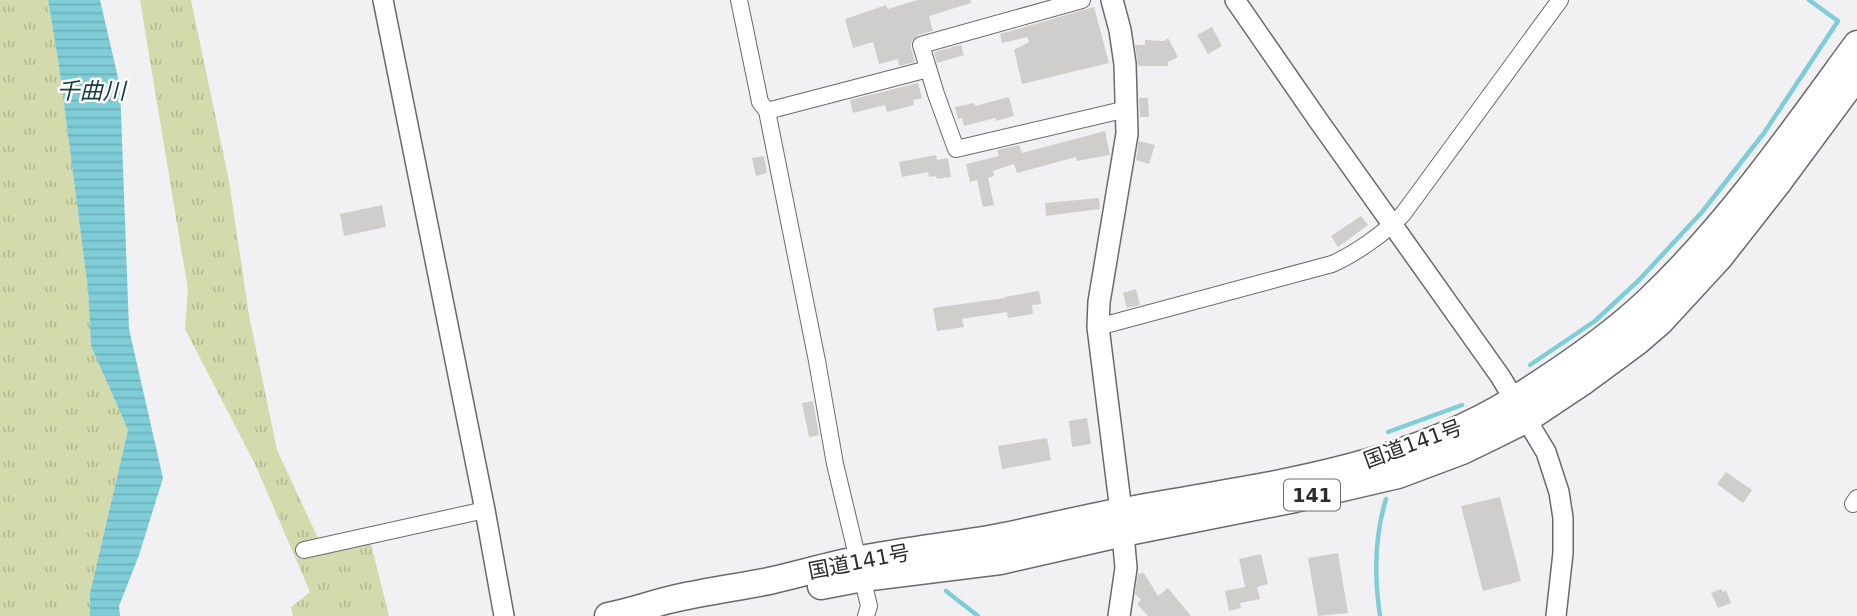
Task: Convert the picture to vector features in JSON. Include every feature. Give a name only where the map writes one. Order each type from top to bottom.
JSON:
[{"type":"highway","name":"国道141号","points":[[608,616],[679,597],[768,581],[861,569],[991,538],[1295,499],[1398,475],[1462,451],[1521,409],[1565,366],[1647,302],[1703,244],[1764,170],[1857,44]]},
{"type":"highway","name":"国道141号","points":[[1122,522],[1162,505],[1350,467],[1404,451],[1521,409],[1581,383],[1638,341],[1690,292],[1777,184],[1857,76]]},
{"type":"main road","points":[[1112,0],[1125,64],[1127,134],[1099,302],[1098,327],[1126,568],[1119,616]]},
{"type":"street","points":[[383,0],[504,616]]},
{"type":"street","points":[[739,0],[760,102],[767,111],[835,464],[869,606],[866,616]]},
{"type":"street","points":[[1082,0],[920,45],[956,149],[1127,109]]},
{"type":"street","points":[[1235,0],[1521,409],[1546,452],[1559,492],[1563,518],[1563,552],[1556,616]]},
{"type":"street","points":[[1098,327],[1341,260],[1403,214],[1560,0]]},
{"type":"street","points":[[767,111],[928,69]]},
{"type":"street","points":[[304,550],[485,510]]},
{"type":"green space","points":[[0,0],[48,0],[88,289],[91,346],[128,430],[90,593],[90,616],[0,616]]},
{"type":"green space","points":[[140,0],[191,0],[229,181],[249,315],[277,450],[323,549],[370,540],[389,616],[293,616],[291,607],[310,592],[255,464],[185,329],[188,290]]},
{"type":"water","name":"千曲川","points":[[48,0],[100,0],[120,86],[129,329],[163,478],[139,555],[119,606],[120,616],[90,616],[90,593],[128,430],[91,346],[88,289]]},
{"type":"building","points":[[917,0],[971,0],[971,3],[929,16],[933,31],[918,35],[911,42],[915,62],[899,66],[898,59],[879,64],[873,42],[853,48],[845,19],[886,5],[888,9]]},
{"type":"building","points":[[1094,7],[1109,63],[1022,84],[1014,50],[1029,42],[1027,37],[1002,43],[1000,34]]},
{"type":"building","points":[[1212,27],[1222,46],[1208,54],[1197,35]]},
{"type":"building","points":[[1168,38],[1178,57],[1168,62],[1168,66],[1138,66],[1135,45],[1145,45],[1145,40],[1164,41]]},
{"type":"building","points":[[961,45],[964,55],[937,63],[934,52]]},
{"type":"building","points":[[918,83],[922,98],[913,100],[914,105],[887,112],[885,105],[853,113],[850,100]]},
{"type":"building","points":[[1009,97],[1014,116],[964,126],[962,118],[958,119],[955,107],[974,103],[975,106]]},
{"type":"building","points":[[1139,98],[1148,98],[1149,117],[1140,117]]},
{"type":"building","points":[[1105,131],[1110,155],[1077,161],[1076,157],[1017,173],[1014,164],[993,171],[994,176],[988,178],[994,205],[983,207],[977,180],[970,182],[966,164],[999,156],[997,150],[1019,145],[1022,153]]},
{"type":"building","points":[[1139,141],[1155,145],[1149,164],[1136,160]]},
{"type":"building","points":[[936,155],[937,160],[948,158],[951,177],[937,179],[936,176],[929,177],[928,172],[902,177],[899,162]]},
{"type":"building","points":[[764,156],[767,173],[756,176],[752,158]]},
{"type":"building","points":[[1099,198],[1100,209],[1046,216],[1045,203]]},
{"type":"building","points":[[382,205],[386,227],[344,236],[340,214]]},
{"type":"building","points":[[1361,216],[1368,225],[1338,247],[1331,236]]},
{"type":"building","points":[[1136,289],[1140,305],[1127,308],[1123,293]]},
{"type":"building","points":[[1039,291],[1041,304],[1032,305],[1033,314],[1008,318],[1007,312],[962,319],[964,327],[937,331],[933,308]]},
{"type":"building","points":[[813,401],[819,435],[809,437],[802,403]]},
{"type":"building","points":[[1087,418],[1091,444],[1072,447],[1069,421]]},
{"type":"building","points":[[1047,438],[1051,460],[1002,469],[998,446]]},
{"type":"building","points":[[1726,472],[1752,490],[1743,503],[1717,484]]},
{"type":"building","points":[[1500,497],[1521,581],[1483,591],[1461,506]]},
{"type":"building","points":[[1338,553],[1348,613],[1318,616],[1308,558]]},
{"type":"building","points":[[1261,554],[1268,584],[1257,587],[1260,599],[1240,603],[1241,608],[1229,611],[1225,591],[1245,587],[1239,559]]},
{"type":"building","points":[[1144,573],[1158,596],[1168,588],[1191,616],[1148,616],[1137,604],[1141,600],[1135,594],[1138,574]]},
{"type":"building","points":[[1721,589],[1723,592],[1726,590],[1731,603],[1718,608],[1711,593]]},
{"type":"waterway","points":[[1530,365],[1595,321],[1639,280],[1702,212],[1764,133],[1838,21],[1809,0]]},
{"type":"waterway","points":[[1388,432],[1462,405]]},
{"type":"waterway","points":[[1380,616],[1376,557],[1386,499]]},
{"type":"waterway","points":[[946,591],[978,616]]}]
